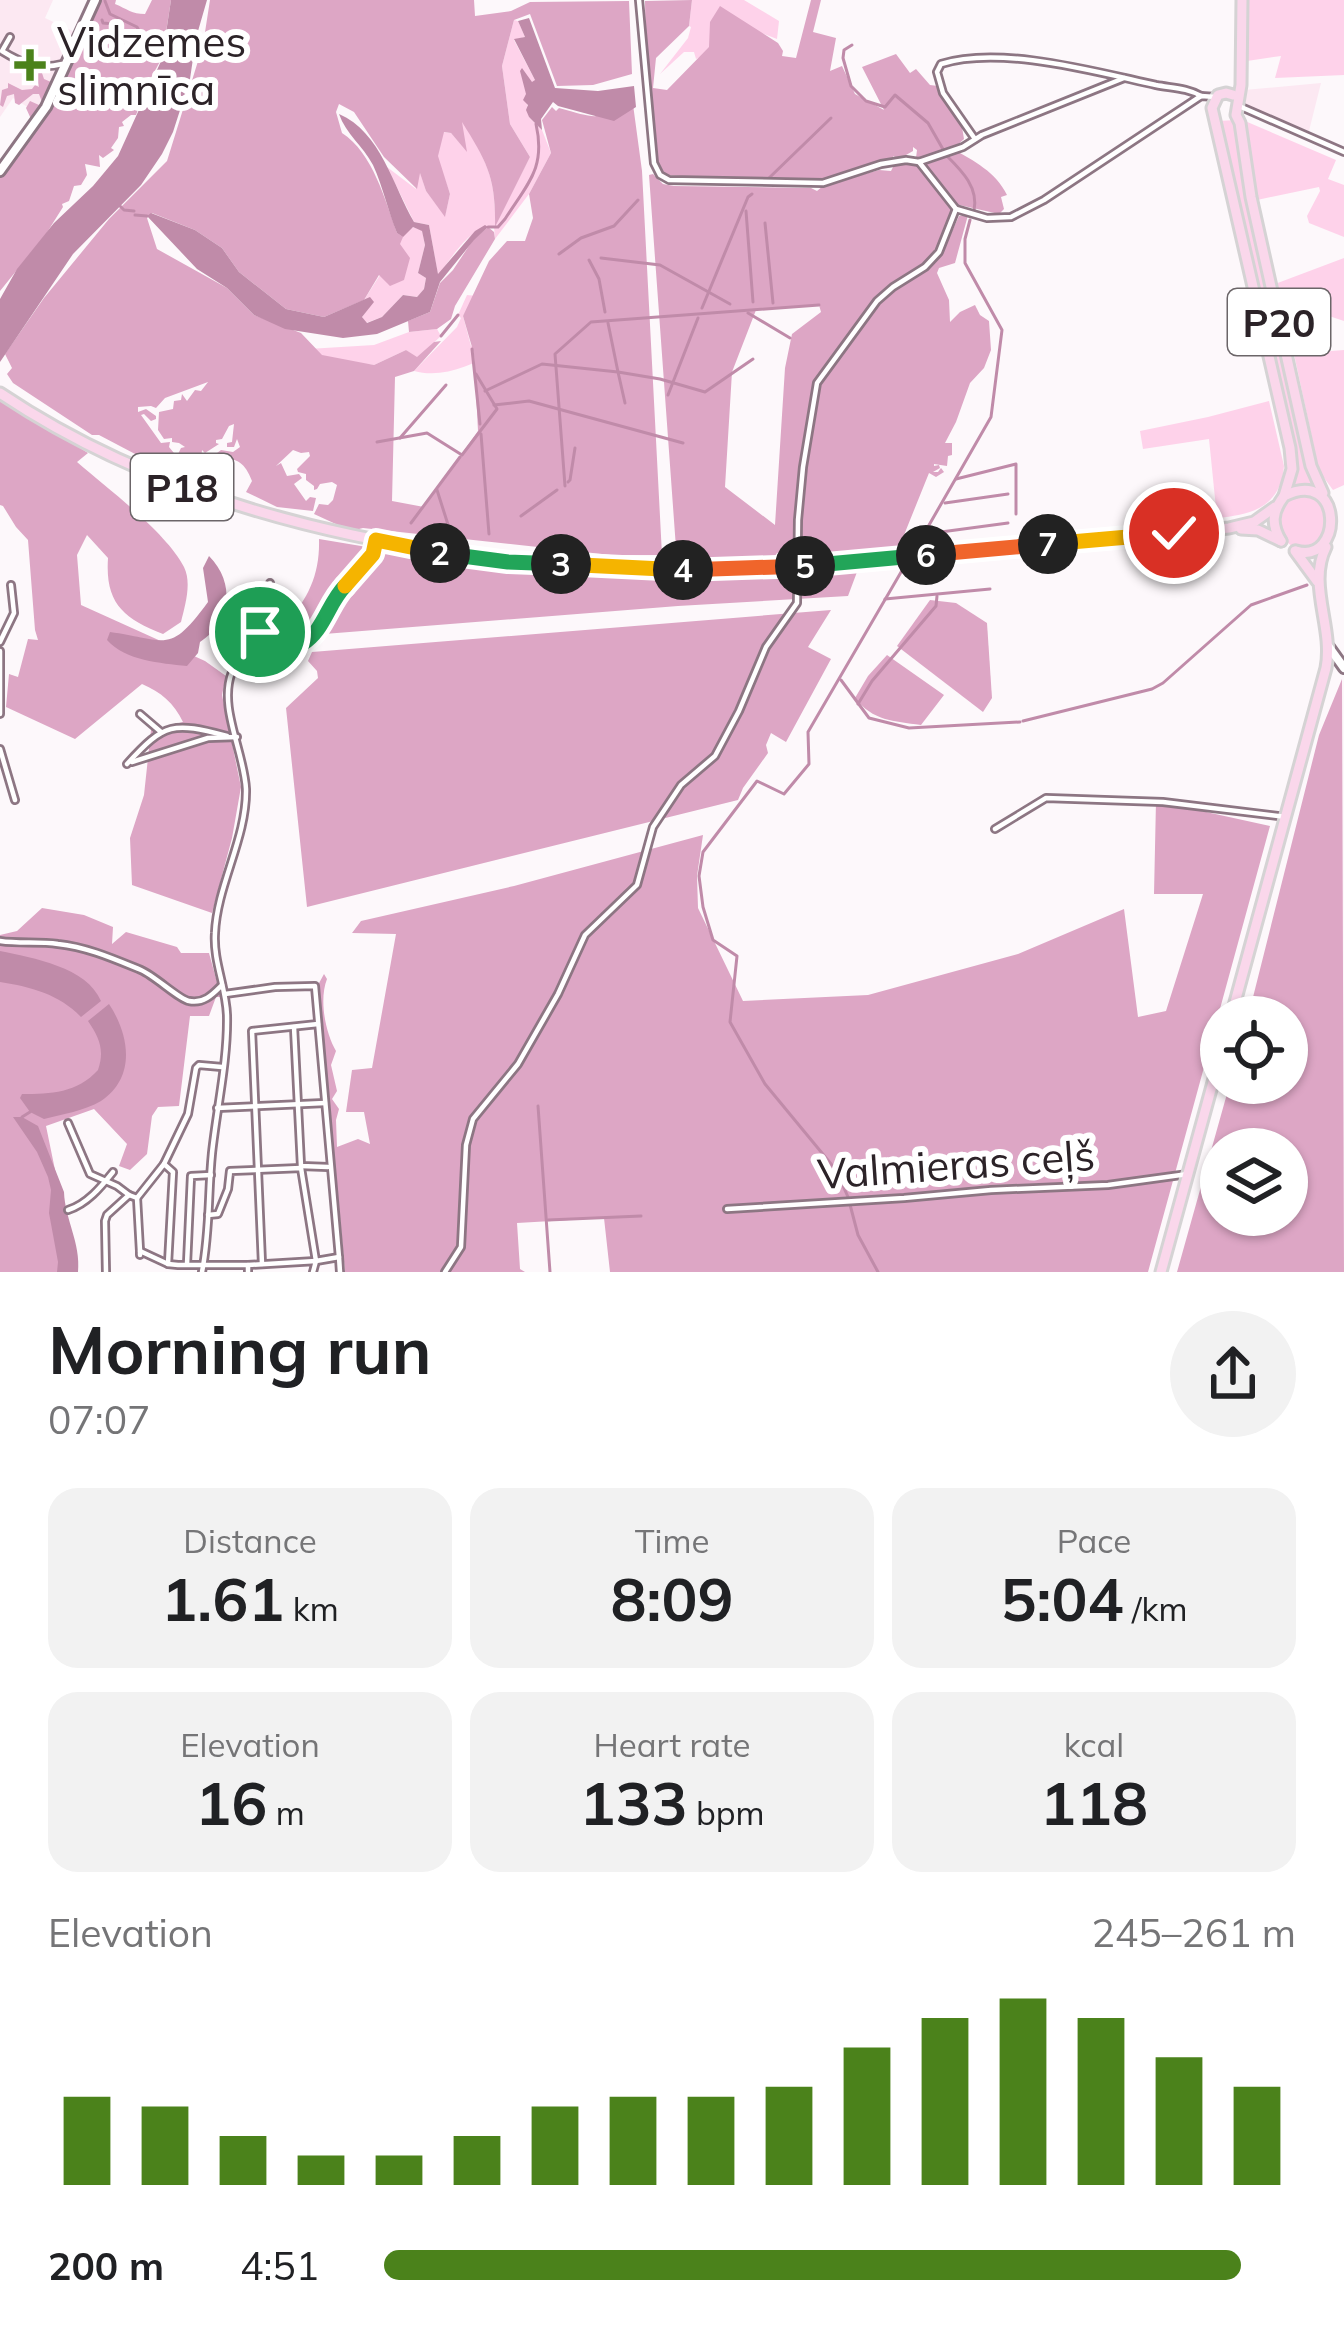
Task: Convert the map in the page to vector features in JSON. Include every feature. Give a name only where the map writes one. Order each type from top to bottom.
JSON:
[{"type":"main road","points":[[1236,106],[1226,92],[1209,101],[1225,119],[1236,106],[1240,0]]},
{"type":"main road","name":"P20","points":[[1209,101],[1290,448],[1292,469],[1284,496]]},
{"type":"main road","name":"P20","points":[[1236,106],[1251,197],[1311,466],[1323,493]]},
{"type":"main road","name":"P18","points":[[2,394],[78,441],[225,502],[376,540],[508,562],[667,570],[797,566],[1229,528],[1254,522],[1284,496]]},
{"type":"main road","points":[[1237,996],[1324,677],[1329,647],[1318,583],[1321,556],[1332,545],[1341,521],[1323,493],[1305,489],[1284,496]]},
{"type":"main road","points":[[1276,507],[1274,522],[1281,541]]},
{"type":"main road","name":"P18","points":[[1229,528],[1258,530],[1296,551]]},
{"type":"main road","points":[[1296,551],[1313,553],[1332,545]]},
{"type":"main road","points":[[1296,551],[1318,583]]},
{"type":"main road","points":[[1161,1272],[1207,1104]]},
{"type":"street","points":[[0,172],[46,107],[95,0]]},
{"type":"street","points":[[639,0],[654,164],[669,180],[823,183],[881,164],[919,162],[1124,78]]},
{"type":"street","points":[[10,38],[2,51],[25,65],[62,64]]},
{"type":"street","points":[[975,139],[940,87],[937,72],[941,64],[986,57],[1065,67],[1189,90],[1209,101]]},
{"type":"street","points":[[919,162],[956,208],[987,218],[1011,217],[1209,101]]},
{"type":"street","points":[[1236,106],[1344,152]]},
{"type":"street","points":[[445,1272],[461,1247],[466,1145],[473,1119],[518,1064],[585,935],[637,885],[653,827],[681,785],[711,761],[724,741],[766,647],[797,603],[798,520],[817,383],[877,302],[920,272],[939,252],[956,208]]},
{"type":"street","points":[[270,583],[275,620],[298,644],[311,639],[338,593],[373,554],[376,540]]},
{"type":"street","points":[[0,642],[14,613],[11,585]]},
{"type":"street","points":[[203,1269],[226,1032],[215,928],[246,789],[228,709],[229,680],[260,632],[275,620]]},
{"type":"street","points":[[260,632],[288,634]]},
{"type":"street","points":[[1324,677],[1344,670],[1329,647]]},
{"type":"street","points":[[0,651],[0,714]]},
{"type":"street","points":[[140,714],[161,732]]},
{"type":"street","points":[[227,736],[127,764],[161,732],[195,728],[237,737]]},
{"type":"street","points":[[0,749],[15,800]]},
{"type":"street","points":[[995,829],[1046,798],[1162,802],[1286,818]]},
{"type":"street","points":[[0,941],[94,952],[145,972],[191,1002],[208,998],[222,985]]},
{"type":"street","points":[[225,994],[315,986],[340,1272]]},
{"type":"street","points":[[262,1264],[252,1031],[318,1024]]},
{"type":"street","points":[[294,1027],[301,1167],[316,1262],[313,1272]]},
{"type":"street","points":[[223,1067],[196,1068],[188,1114],[164,1164],[137,1198],[140,1253],[168,1264],[203,1269],[248,1269],[339,1257]]},
{"type":"street","points":[[217,1108],[325,1103]]},
{"type":"street","points":[[68,1123],[87,1170],[137,1198]]},
{"type":"street","points":[[164,1164],[172,1172],[168,1264]]},
{"type":"street","points":[[187,1266],[191,1176],[331,1166]]},
{"type":"street","points":[[208,1214],[218,1214],[224,1203],[230,1171],[258,1169]]},
{"type":"street","points":[[68,1210],[78,1207],[113,1172]]},
{"type":"street","name":"Valmieras ceļš","points":[[728,1209],[1108,1185],[1188,1174]]},
{"type":"street","points":[[106,1272],[105,1221],[129,1195]]},
{"type":"shaded area","name":"Vidzemes slimnīca","points":[[0,0],[53,0],[45,18],[75,32],[39,114],[13,98],[0,117]]},
{"type":"shaded area","points":[[100,0],[116,0],[115,4],[145,14],[152,0],[171,0],[162,58],[136,115],[119,127],[114,150],[103,158],[99,155],[100,167],[85,164],[87,175],[81,185],[74,186],[46,234],[0,291],[0,174],[44,118],[43,113],[31,119],[26,108],[30,101],[42,102],[39,94],[19,105],[14,94],[7,96],[3,107],[2,90],[8,83],[22,90],[39,87],[23,78],[29,75],[31,60],[44,79],[60,85]]},
{"type":"shaded area","points":[[171,0],[207,0],[173,132],[141,185],[73,254],[0,362],[0,299],[54,223],[118,156],[162,59]]},
{"type":"shaded area","points":[[210,0],[474,0],[475,16],[511,11],[530,2],[629,1],[632,74],[593,85],[557,86],[530,14],[514,20],[502,66],[510,124],[530,157],[495,227],[488,171],[462,122],[467,152],[451,133],[444,132],[438,156],[450,194],[445,217],[426,191],[420,173],[417,189],[384,157],[354,112],[339,104],[336,112],[342,133],[370,165],[397,233],[403,237],[400,244],[410,258],[404,280],[390,286],[379,275],[364,300],[324,317],[286,309],[239,272],[222,248],[195,230],[152,213],[147,218],[157,249],[227,288],[254,315],[301,333],[322,355],[374,365],[406,350],[417,357],[441,341],[414,371],[395,377],[392,501],[424,507],[478,431],[474,354],[463,316],[489,261],[507,241],[525,241],[533,218],[529,194],[551,153],[542,120],[552,107],[598,116],[632,97],[642,171],[662,555],[611,555],[363,528],[351,531],[314,514],[319,504],[333,500],[337,485],[320,484],[314,490],[306,474],[298,472],[309,452],[293,450],[276,466],[281,463],[287,476],[299,474],[302,478],[294,484],[306,501],[316,498],[313,511],[277,507],[246,492],[252,481],[247,470],[217,453],[240,447],[237,439],[234,447],[227,447],[234,424],[216,440],[219,444],[205,453],[202,450],[201,460],[191,453],[178,454],[185,447],[172,438],[164,439],[158,430],[159,412],[173,409],[182,394],[187,401],[208,382],[165,398],[156,408],[138,407],[138,412],[146,409],[156,416],[151,421],[141,415],[161,443],[170,442],[183,464],[193,466],[195,472],[198,469],[198,476],[92,435],[13,383],[5,354],[109,219],[167,161],[203,45]]},
{"type":"shaded area","points":[[692,0],[744,0],[779,21],[777,39],[754,30],[715,41],[708,54],[696,59],[694,52],[684,52],[660,74],[688,38]]},
{"type":"shaded area","points":[[692,0],[689,26],[656,58],[653,88],[667,90],[709,47],[710,22],[720,6],[778,43],[782,56],[796,58],[811,0],[821,0],[813,32],[836,38],[830,71],[842,66],[855,94],[884,110],[862,67],[896,54],[910,73],[916,69],[930,85],[938,86],[961,121],[964,139],[953,149],[991,174],[1007,195],[1001,197],[1004,209],[999,214],[955,204],[940,245],[944,249],[959,216],[968,215],[955,263],[937,273],[949,300],[950,322],[975,305],[989,321],[991,350],[984,368],[970,383],[945,443],[952,443],[947,466],[934,464],[940,468],[933,472],[941,468],[944,472],[936,477],[929,473],[902,540],[906,550],[837,554],[793,549],[773,559],[685,562],[676,548],[649,175],[674,186],[817,191],[879,170],[891,171],[916,158],[917,150],[913,147],[899,159],[893,156],[894,160],[828,179],[661,175],[656,167],[646,60],[645,1]],"holes":[[[819,305],[821,312],[792,334],[785,368],[775,525],[725,487],[732,372],[756,310]]]},
{"type":"shaded area","points":[[1244,0],[1344,0],[1344,75],[1275,78],[1281,56],[1247,61]]},
{"type":"shaded area","points":[[529,18],[555,88],[598,91],[634,86],[636,107],[614,121],[553,102],[541,119],[542,130],[526,110],[522,68],[535,80],[514,39],[525,37],[518,21]]},
{"type":"shaded area","points":[[514,20],[525,37],[514,40],[535,80],[526,94],[529,117],[542,130],[551,153],[529,194],[495,239],[494,227],[477,232],[438,275],[429,225],[414,222],[387,167],[416,189],[419,169],[426,191],[445,216],[450,194],[437,157],[443,132],[451,133],[465,149],[460,117],[487,167],[495,223],[530,157],[510,124],[502,66]]},
{"type":"shaded area","points":[[1321,83],[1309,131],[1245,107],[1244,90]]},
{"type":"shaded area","points":[[339,114],[376,147],[414,222],[429,225],[438,274],[475,231],[488,227],[440,282],[430,312],[377,334],[343,338],[285,329],[254,315],[227,288],[197,269],[147,216],[151,213],[195,230],[222,248],[239,272],[286,309],[324,317],[370,297],[374,302],[362,317],[367,323],[382,317],[403,295],[417,297],[424,289],[426,278],[418,273],[425,245],[422,231],[413,227],[403,237],[397,233],[373,165]]},
{"type":"shaded area","points":[[1237,120],[1317,487],[1289,489],[1294,472],[1217,121]]},
{"type":"shaded area","points":[[1245,121],[1336,160],[1328,179],[1344,185],[1344,237],[1309,223],[1307,216],[1319,187],[1257,200]]},
{"type":"shaded area","points":[[390,215],[397,233],[413,227],[422,230],[425,245],[418,273],[426,278],[424,289],[417,297],[403,295],[382,317],[366,323],[362,317],[373,302],[364,300],[380,275]]},
{"type":"shaded area","points":[[488,227],[495,239],[451,319],[437,329],[409,332],[408,321],[430,312],[440,283]]},
{"type":"shaded area","points":[[1344,258],[1344,321],[1329,316],[1326,295],[1280,307],[1275,284]]},
{"type":"shaded area","points":[[467,295],[477,296],[463,316],[471,346],[496,352],[446,372],[414,371],[457,327]]},
{"type":"shaded area","points":[[437,329],[441,336],[417,358],[406,350],[374,365],[334,361],[308,349],[374,345],[409,332]]},
{"type":"shaded area","points":[[1344,350],[1344,485],[1333,490],[1319,471],[1294,354]]},
{"type":"shaded area","points":[[0,397],[88,453],[77,462],[151,526],[184,567],[188,587],[181,622],[163,634],[119,607],[110,587],[108,558],[87,535],[77,555],[81,605],[205,661],[226,676],[222,695],[241,787],[212,913],[132,885],[130,838],[144,795],[151,730],[183,722],[166,699],[142,684],[75,739],[6,707],[9,674],[18,677],[28,639],[38,640],[28,540],[0,505]]},
{"type":"shaded area","points":[[1269,401],[1284,466],[1282,480],[1270,500],[1252,511],[1217,518],[1209,439],[1143,449],[1140,431]]},
{"type":"shaded area","points":[[1312,493],[1335,519],[1333,533],[1316,549],[1295,547],[1279,530],[1278,514],[1285,500]]},
{"type":"shaded area","points":[[319,539],[493,568],[677,576],[857,572],[848,596],[299,636],[286,623],[312,584]]},
{"type":"shaded area","points":[[209,556],[223,578],[224,613],[187,666],[134,657],[107,640],[110,632],[166,640],[184,630],[208,602],[203,568]]},
{"type":"shaded area","points":[[930,600],[956,603],[987,623],[992,698],[983,712],[897,646]]},
{"type":"shaded area","points":[[831,610],[808,647],[831,659],[786,742],[771,733],[768,753],[738,800],[307,907],[286,708],[318,678],[308,661],[312,652]]},
{"type":"shaded area","points":[[887,655],[944,695],[921,725],[876,716],[855,698]]},
{"type":"shaded area","points":[[1342,679],[1344,1272],[1177,1272],[1200,1190],[1200,1236],[1308,1236],[1308,1128],[1217,1128],[1224,1104],[1308,1104],[1308,996],[1253,996],[1319,735]]},
{"type":"shaded area","points":[[1156,801],[1270,826],[1223,996],[1200,996],[1200,1082],[1148,1272],[610,1272],[604,1218],[517,1223],[520,1269],[525,1272],[345,1272],[318,985],[324,974],[324,1015],[336,1051],[331,1065],[337,1091],[332,1099],[339,1109],[337,1147],[358,1139],[370,1144],[364,1112],[346,1112],[352,1070],[372,1068],[396,934],[352,933],[361,921],[703,835],[698,908],[743,1001],[868,995],[1018,954],[1124,909],[1138,1017],[1166,1011],[1203,894],[1154,894]]},
{"type":"shaded area","points":[[42,908],[84,915],[113,927],[112,944],[126,932],[177,947],[181,953],[209,953],[221,997],[216,997],[209,1016],[190,1016],[179,1106],[158,1107],[152,1116],[147,1154],[130,1170],[119,1166],[127,1144],[94,1109],[46,1126],[70,1243],[64,1272],[0,1272],[0,935],[17,931]]},
{"type":"shaded area","points":[[0,951],[72,972],[101,1001],[81,1017],[44,993],[0,982]]},
{"type":"shaded area","points":[[109,1004],[121,1028],[126,1055],[125,1068],[112,1091],[101,1101],[66,1114],[44,1119],[30,1112],[22,1094],[72,1088],[98,1070],[100,1044],[88,1021]]},
{"type":"shaded area","points":[[13,1117],[38,1126],[64,1192],[78,1272],[57,1272],[48,1177]]},
{"type":"waterway","points":[[105,1],[110,14],[137,27],[151,53],[162,59]]},
{"type":"waterway","points":[[102,20],[120,21]]},
{"type":"waterway","points":[[852,45],[844,50],[843,58],[851,86],[866,101],[885,107],[895,95],[928,123],[944,151]]},
{"type":"waterway","points":[[769,178],[831,118]]},
{"type":"waterway","points":[[488,227],[498,227],[528,185],[539,152],[536,124]]},
{"type":"waterway","points":[[1238,142],[1246,192]]},
{"type":"waterway","points":[[946,155],[971,187],[974,211]]},
{"type":"waterway","points":[[702,308],[752,194]]},
{"type":"waterway","points":[[559,254],[581,238],[614,226],[638,200]]},
{"type":"waterway","points":[[120,206],[134,211]]},
{"type":"waterway","points":[[746,211],[753,302]]},
{"type":"waterway","points":[[135,215],[147,216]]},
{"type":"waterway","points":[[917,546],[991,417],[1002,330],[965,263],[970,220]]},
{"type":"waterway","points":[[765,223],[773,303]]},
{"type":"waterway","points":[[1254,231],[1277,334]]},
{"type":"waterway","points":[[601,258],[660,265],[730,304]]},
{"type":"waterway","points":[[589,260],[599,279],[605,312]]},
{"type":"waterway","points":[[565,486],[555,354],[591,322],[819,305]]},
{"type":"waterway","points":[[748,313],[790,338]]},
{"type":"waterway","points":[[441,336],[458,315]]},
{"type":"waterway","points":[[668,395],[698,318]]},
{"type":"waterway","points":[[485,391],[542,364],[618,372],[608,323]]},
{"type":"waterway","points":[[472,349],[480,424]]},
{"type":"waterway","points":[[625,403],[618,372],[705,392],[753,359]]},
{"type":"waterway","points":[[377,442],[427,433],[462,455],[497,409],[476,374]]},
{"type":"waterway","points":[[400,438],[446,385]]},
{"type":"waterway","points":[[494,405],[529,401],[683,443]]},
{"type":"waterway","points":[[481,434],[489,534]]},
{"type":"waterway","points":[[568,482],[575,448]]},
{"type":"waterway","points":[[411,523],[460,457]]},
{"type":"waterway","points":[[956,479],[1016,464],[1016,514]]},
{"type":"waterway","points":[[437,490],[451,534]]},
{"type":"waterway","points":[[521,516],[557,490]]},
{"type":"waterway","points":[[945,503],[1008,494]]},
{"type":"waterway","points":[[926,534],[1008,523]]},
{"type":"waterway","points":[[878,1272],[858,1235],[836,1170],[765,1084],[730,1022],[737,956],[713,940],[699,876],[703,852],[757,781],[784,794],[809,764],[808,732],[904,567]]},
{"type":"waterway","points":[[1023,721],[1152,689],[1251,605],[1307,585]]},
{"type":"waterway","points":[[885,599],[990,589]]},
{"type":"waterway","points":[[858,704],[936,606],[937,596]]},
{"type":"waterway","points":[[841,680],[869,718],[909,728],[1020,722]]},
{"type":"waterway","points":[[538,1106],[550,1272]]},
{"type":"waterway","points":[[22,1117],[30,1112]]},
{"type":"waterway","points":[[548,1220],[641,1216]]},
{"type":"place","name":"Vidzemes slimnīca","points":[[30,65]]},
{"type":"route","points":[[260,632],[278,629],[298,644],[311,639],[338,593],[373,554],[376,540],[508,562],[667,570],[818,565],[1174,533]]}]
